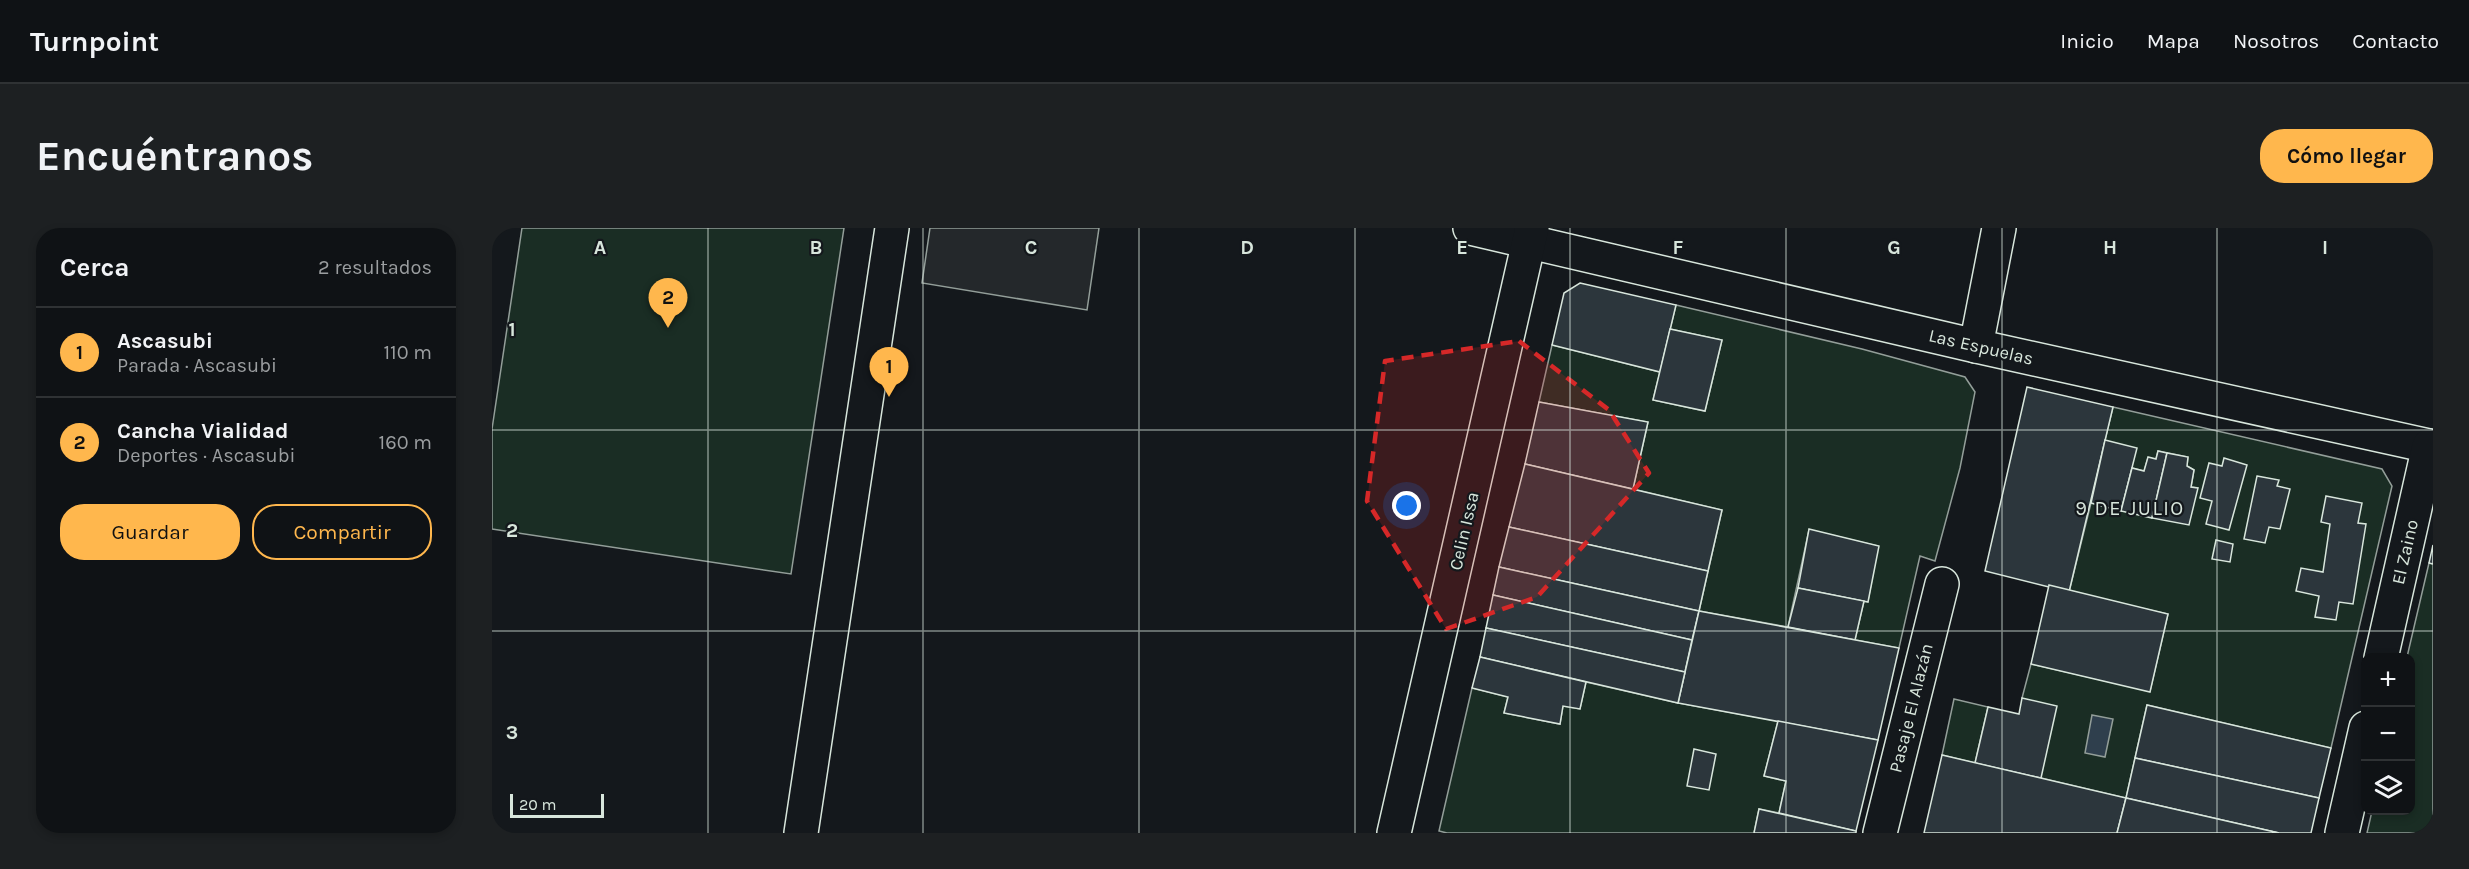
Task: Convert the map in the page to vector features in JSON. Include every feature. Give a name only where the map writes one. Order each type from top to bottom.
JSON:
[{"type":"street","points":[[801,833],[892,228]]},
{"type":"street","name":"Las Espuelas","points":[[1470,228],[1531,236],[1976,346],[2431,446]]},
{"type":"street","points":[[1976,346],[2000,228]]},
{"type":"street","name":"Celin Issa","points":[[1394,833],[1531,236]]},
{"type":"street","name":"El Zaino","points":[[2382,653],[2431,446]]},
{"type":"street","name":"Pasaje El Alazán","points":[[1880,833],[1942,584]]},
{"type":"street","points":[[2342,833],[2361,750]]},
{"type":"highlighted area","points":[[1519,341],[1609,410],[1649,473],[1537,597],[1446,629],[1367,501],[1385,361]]},
{"type":"green space","points":[[522,228],[844,228],[791,574],[492,529],[492,429]]},
{"type":"green space","points":[[1676,305],[1862,349],[1965,377],[1975,392],[1960,468],[1935,561],[1920,556],[1899,648],[1855,640],[1864,601],[1868,601],[1878,546],[1809,530],[1788,627],[1699,611],[1722,510],[1633,489],[1648,422],[1539,402],[1552,345],[1660,372],[1653,400],[1705,411],[1722,340],[1670,329]]},
{"type":"green space","points":[[2113,407],[2382,469],[2392,486],[2331,748],[2147,705],[2126,798],[2041,778],[2022,698],[2031,664],[2150,691],[2168,614],[2069,592],[2091,503],[2121,511],[2197,488],[2191,487],[2194,470],[2187,466],[2188,457],[2158,451],[2156,459],[2148,458],[2144,471],[2132,468],[2105,440]]},
{"type":"green space","points":[[2429,563],[2433,564],[2433,833],[2367,833],[2371,815],[2415,815],[2415,653],[2408,653]]},
{"type":"green space","points":[[1586,682],[1678,703],[1778,721],[1764,776],[1786,781],[1779,813],[1759,809],[1754,833],[1447,833],[1439,831],[1472,688],[1508,697],[1504,713],[1560,724],[1563,706],[1580,709]]},
{"type":"green space","points":[[1954,699],[1988,707],[1975,763],[1942,755]]},
{"type":"shaded area","points":[[930,228],[1099,228],[1087,310],[922,283]]},
{"type":"water","points":[[2092,715],[2113,719],[2105,757],[2085,753]]},
{"type":"building","points":[[1580,283],[1676,305],[1660,372],[1552,345],[1564,293]]},
{"type":"building","points":[[1670,329],[1722,340],[1705,411],[1653,400]]},
{"type":"building","points":[[2027,387],[2113,407],[2069,592],[1985,571]]},
{"type":"building","points":[[1539,402],[1648,422],[1633,489],[1525,464]]},
{"type":"building","points":[[2105,440],[2137,448],[2121,511],[2091,503]]},
{"type":"building","points":[[2158,451],[2167,453],[2152,518],[2121,511],[2132,468],[2144,471],[2148,457],[2156,459]]},
{"type":"building","points":[[2167,453],[2188,457],[2187,466],[2194,470],[2191,487],[2198,488],[2189,525],[2152,518]]},
{"type":"building","points":[[2224,458],[2247,465],[2229,530],[2206,524],[2212,501],[2200,498],[2209,463],[2222,466]]},
{"type":"building","points":[[1525,464],[1722,510],[1708,571],[1509,527]]},
{"type":"building","points":[[2257,476],[2279,480],[2277,486],[2290,489],[2280,529],[2269,527],[2265,543],[2244,539]]},
{"type":"building","points":[[2326,496],[2362,503],[2358,523],[2366,524],[2353,604],[2339,602],[2336,620],[2315,617],[2319,596],[2296,591],[2301,568],[2323,572],[2330,524],[2321,522]]},
{"type":"building","points":[[1509,527],[1708,571],[1699,611],[1499,567]]},
{"type":"building","points":[[1809,529],[1879,546],[1868,602],[1798,588]]},
{"type":"building","points":[[2216,540],[2233,544],[2230,562],[2212,559]]},
{"type":"building","points":[[2433,545],[2433,564],[2429,563]]},
{"type":"building","points":[[1499,567],[1699,611],[1692,640],[1493,595]]},
{"type":"building","points":[[2049,585],[2168,614],[2150,692],[2031,664]]},
{"type":"building","points":[[1798,588],[1864,601],[1855,640],[1788,627]]},
{"type":"building","points":[[1493,595],[1692,640],[1685,672],[1486,628]]},
{"type":"building","points":[[1699,611],[1899,648],[1878,740],[1678,703]]},
{"type":"building","points":[[1486,628],[1685,672],[1678,703],[1480,657]]},
{"type":"building","points":[[1480,657],[1586,682],[1580,709],[1563,706],[1560,724],[1504,713],[1508,697],[1472,688]]},
{"type":"building","points":[[2022,698],[2057,706],[2041,778],[1975,763],[1988,707],[2019,714]]},
{"type":"building","points":[[2147,705],[2331,748],[2319,798],[2135,758]]},
{"type":"building","points":[[1778,721],[1878,740],[1856,831],[1779,813],[1786,781],[1764,776]]},
{"type":"building","points":[[1694,749],[1716,754],[1709,790],[1687,786]]},
{"type":"building","points":[[1942,755],[2126,798],[2117,833],[1924,833]]},
{"type":"building","points":[[2135,758],[2319,798],[2311,833],[2279,833],[2126,798]]},
{"type":"building","points":[[2126,798],[2279,833],[2117,833]]},
{"type":"building","points":[[1759,809],[1856,831],[1856,833],[1754,833]]},
{"type":"place","name":"Cancha Vialidad","points":[[668,328]]},
{"type":"place","name":"Ascasubi","points":[[889,397]]},
{"type":"district","name":"9 DE JULIO","points":[[2130,508]]}]
